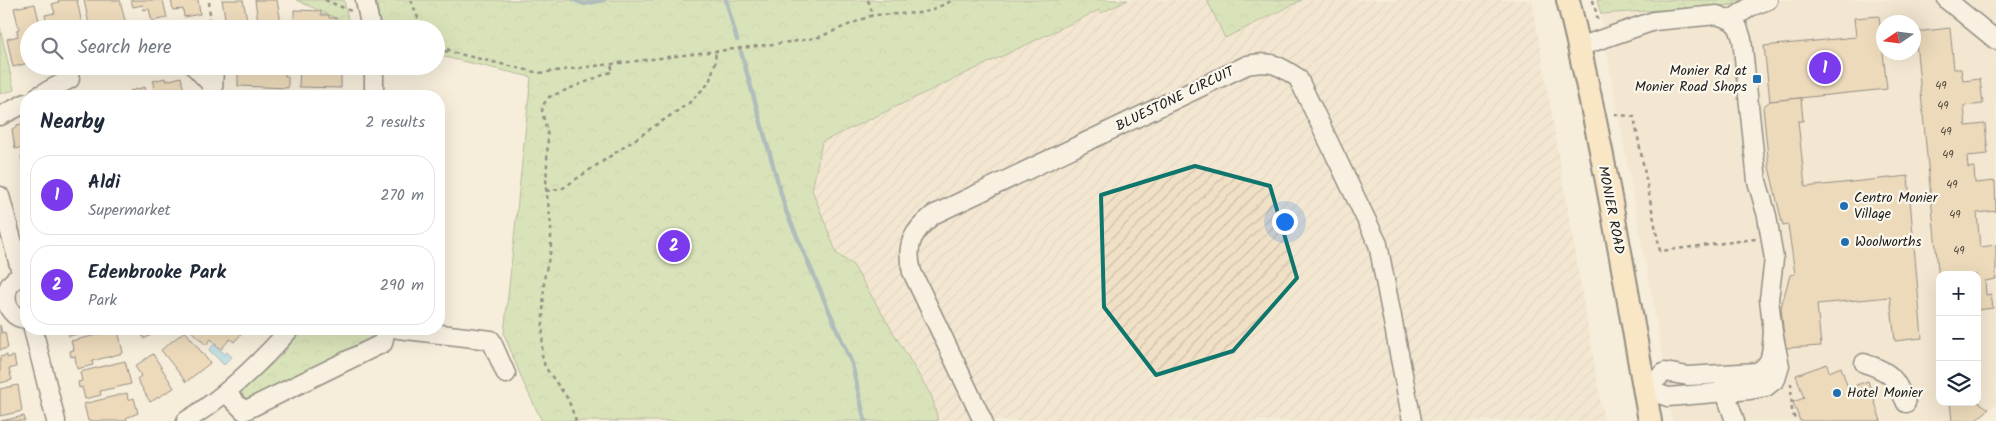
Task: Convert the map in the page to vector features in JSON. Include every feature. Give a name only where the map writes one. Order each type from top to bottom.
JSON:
[{"type":"main road","name":"MONIER ROAD","points":[[1568,0],[1580,47],[1650,421]]},
{"type":"street","points":[[1731,20],[1750,7],[1768,0]]},
{"type":"street","points":[[1947,0],[1996,40]]},
{"type":"street","points":[[359,6],[366,20]]},
{"type":"street","points":[[1580,47],[1654,21],[1717,15],[1731,20],[1738,28],[1742,38],[1758,181],[1774,259],[1769,299],[1780,366],[1776,379],[1766,387],[1750,390],[1665,372],[1644,389]]},
{"type":"street","name":"BLUESTONE CIRCUIT","points":[[982,421],[912,272],[908,258],[911,239],[921,225],[933,215],[1247,64],[1262,62],[1280,66],[1298,78],[1372,229],[1378,244],[1412,421]]},
{"type":"street","points":[[202,75],[210,83],[212,90]]},
{"type":"street","points":[[213,90],[214,75]]},
{"type":"street","points":[[374,75],[374,90]]},
{"type":"street","points":[[49,90],[70,79]]},
{"type":"street","points":[[0,116],[20,106]]},
{"type":"street","points":[[0,196],[20,263]]},
{"type":"street","points":[[20,278],[7,285],[2,303],[14,316],[20,318]]},
{"type":"street","points":[[34,335],[56,421]]},
{"type":"street","points":[[186,421],[226,393],[284,335]]},
{"type":"street","points":[[226,393],[244,411],[383,343],[385,335]]},
{"type":"street","points":[[445,335],[491,340],[506,374]]},
{"type":"street","points":[[1864,363],[1882,369],[1895,379],[1906,403]]},
{"type":"street","points":[[1644,389],[1668,397],[1724,383]]},
{"type":"street","points":[[1724,383],[1735,421]]},
{"type":"path","points":[[208,20],[209,0]]},
{"type":"path","points":[[325,0],[359,6]]},
{"type":"path","points":[[411,0],[420,20]]},
{"type":"path","points":[[868,0],[873,15]]},
{"type":"path","points":[[445,51],[539,73],[798,41],[819,37],[873,15],[919,13],[929,11],[954,0]]},
{"type":"path","points":[[1593,0],[1598,20]]},
{"type":"path","points":[[445,46],[451,52]]},
{"type":"path","points":[[546,191],[563,188],[689,103],[709,83],[716,60],[714,51]]},
{"type":"path","points":[[576,421],[568,399],[545,367],[542,355],[544,279],[551,249],[551,225],[546,191],[548,136],[542,111],[543,104],[549,97],[613,71],[611,65]]},
{"type":"path","points":[[1615,114],[1634,117],[1660,251],[1771,238]]},
{"type":"highlighted area","points":[[1195,166],[1270,186],[1297,278],[1233,351],[1156,375],[1104,307],[1101,195]]},
{"type":"shaded area","points":[[1119,0],[1207,0],[1226,38],[1302,0],[1532,0],[1604,421],[911,421],[856,302],[812,190],[822,142]]},
{"type":"shaded area","points":[[1745,0],[1996,0],[1996,405],[1975,421],[1672,421],[1661,346],[1601,14],[1732,5]]},
{"type":"green space","points":[[296,0],[344,0],[348,20],[340,20]]},
{"type":"green space","points":[[376,0],[1128,0],[1101,13],[1099,10],[822,142],[812,190],[837,254],[853,265],[932,397],[938,421],[542,421],[524,384],[504,334],[531,77],[445,57],[445,20],[379,20]]},
{"type":"green space","points":[[1207,0],[1302,0],[1225,38]]},
{"type":"green space","points":[[1597,0],[1745,0],[1732,5],[1601,14]]},
{"type":"green space","points":[[0,27],[14,90],[0,94]]},
{"type":"green space","points":[[297,335],[371,335],[370,346],[347,356],[341,354],[320,364],[318,370],[246,402],[239,394],[280,357]]},
{"type":"water","points":[[214,344],[225,354],[227,352],[232,357],[224,365],[209,350]]},
{"type":"building","points":[[58,0],[77,0],[81,20],[46,20],[45,15],[55,13],[52,4],[59,2]]},
{"type":"building","points":[[84,0],[120,0],[125,20],[88,20]]},
{"type":"building","points":[[131,0],[163,0],[167,18],[152,20],[149,9],[144,10],[143,5],[133,7]]},
{"type":"building","points":[[171,0],[198,0],[200,14],[184,17],[183,9],[173,10]]},
{"type":"building","points":[[222,0],[243,0],[247,20],[225,20]]},
{"type":"building","points":[[255,0],[277,0],[280,20],[258,20]]},
{"type":"building","points":[[35,4],[39,20],[20,20],[20,65],[13,67],[7,39],[18,36],[17,30],[19,29],[14,8]]},
{"type":"building","points":[[294,10],[321,11],[321,15],[329,15],[329,18],[336,18],[336,20],[294,20]]},
{"type":"building","points":[[1876,16],[1876,60],[1884,60],[1887,89],[1770,101],[1764,46],[1856,37],[1854,18]]},
{"type":"building","points":[[1950,28],[1954,69],[1961,69],[1963,81],[1980,79],[1983,104],[1964,106],[1966,126],[1985,124],[1988,154],[1967,156],[1968,168],[1974,167],[1975,183],[1995,181],[1996,211],[1977,213],[1980,247],[1996,245],[1996,279],[1985,281],[1986,295],[1991,294],[1993,308],[1981,310],[1981,271],[1938,271],[1918,60],[1921,60],[1921,31]]},
{"type":"building","points":[[238,75],[288,76],[288,88],[238,86]]},
{"type":"building","points":[[300,75],[341,75],[341,88],[299,87]]},
{"type":"building","points":[[181,77],[184,90],[154,90],[153,86],[155,86],[153,81],[165,78],[166,81]]},
{"type":"building","points":[[145,87],[146,90],[134,90]]},
{"type":"building","name":"Centro Monier Village","points":[[1801,98],[1803,121],[1798,121],[1805,187],[1908,176],[1922,338],[1895,341],[1890,297],[1817,304],[1821,346],[1785,348],[1781,307],[1790,275],[1795,274],[1788,225],[1783,226],[1769,167],[1763,107],[1770,101]]},
{"type":"building","points":[[20,124],[20,148],[15,149],[12,129],[17,127]]},
{"type":"building","points":[[0,325],[2,333],[5,332],[8,348],[0,350]]},
{"type":"building","points":[[97,335],[119,335],[123,353],[92,361],[93,365],[77,369],[75,356],[71,357],[70,351],[74,350],[71,341]]},
{"type":"building","points":[[142,335],[151,335],[144,339]]},
{"type":"building","points":[[180,335],[188,335],[210,363],[186,382],[161,350]]},
{"type":"building","points":[[195,335],[240,335],[234,342],[230,339],[221,349],[211,339],[206,345]]},
{"type":"building","points":[[153,354],[174,388],[150,402],[137,379],[141,376],[135,366]]},
{"type":"building","points":[[7,355],[7,358],[14,356],[16,367],[9,369],[12,380],[0,383],[0,357]]},
{"type":"building","points":[[125,361],[131,384],[100,391],[101,395],[85,399],[82,387],[79,388],[78,382],[82,381],[80,372]]},
{"type":"building","name":"Hotel Monier","points":[[1827,364],[1829,372],[1841,367],[1848,388],[1868,381],[1881,421],[1800,421],[1793,402],[1804,398],[1796,375]]},
{"type":"building","points":[[18,385],[22,411],[0,416],[0,389]]},
{"type":"building","points":[[127,393],[128,400],[134,398],[138,413],[126,418],[127,421],[88,421],[84,404]]},
{"type":"building","points":[[1981,404],[1989,409],[1975,421],[1952,421],[1950,406],[1981,406]]},
{"type":"building","points":[[24,416],[25,421],[1,421]]},
{"type":"waterway","points":[[574,0],[584,4],[604,0]]},
{"type":"waterway","points":[[726,0],[737,40]]},
{"type":"waterway","points":[[741,52],[786,211],[852,364],[865,421]]},
{"type":"place","name":"Aldi","points":[[1825,68]]},
{"type":"place","name":"Monier Rd at Monier Road Shops","points":[[1757,79]]},
{"type":"place","name":"Centro Monier Village","points":[[1844,206]]},
{"type":"place","name":"Woolworths","points":[[1845,242]]},
{"type":"place","name":"Edenbrooke Park","points":[[674,246]]},
{"type":"place","name":"Hotel Monier","points":[[1837,393]]}]
